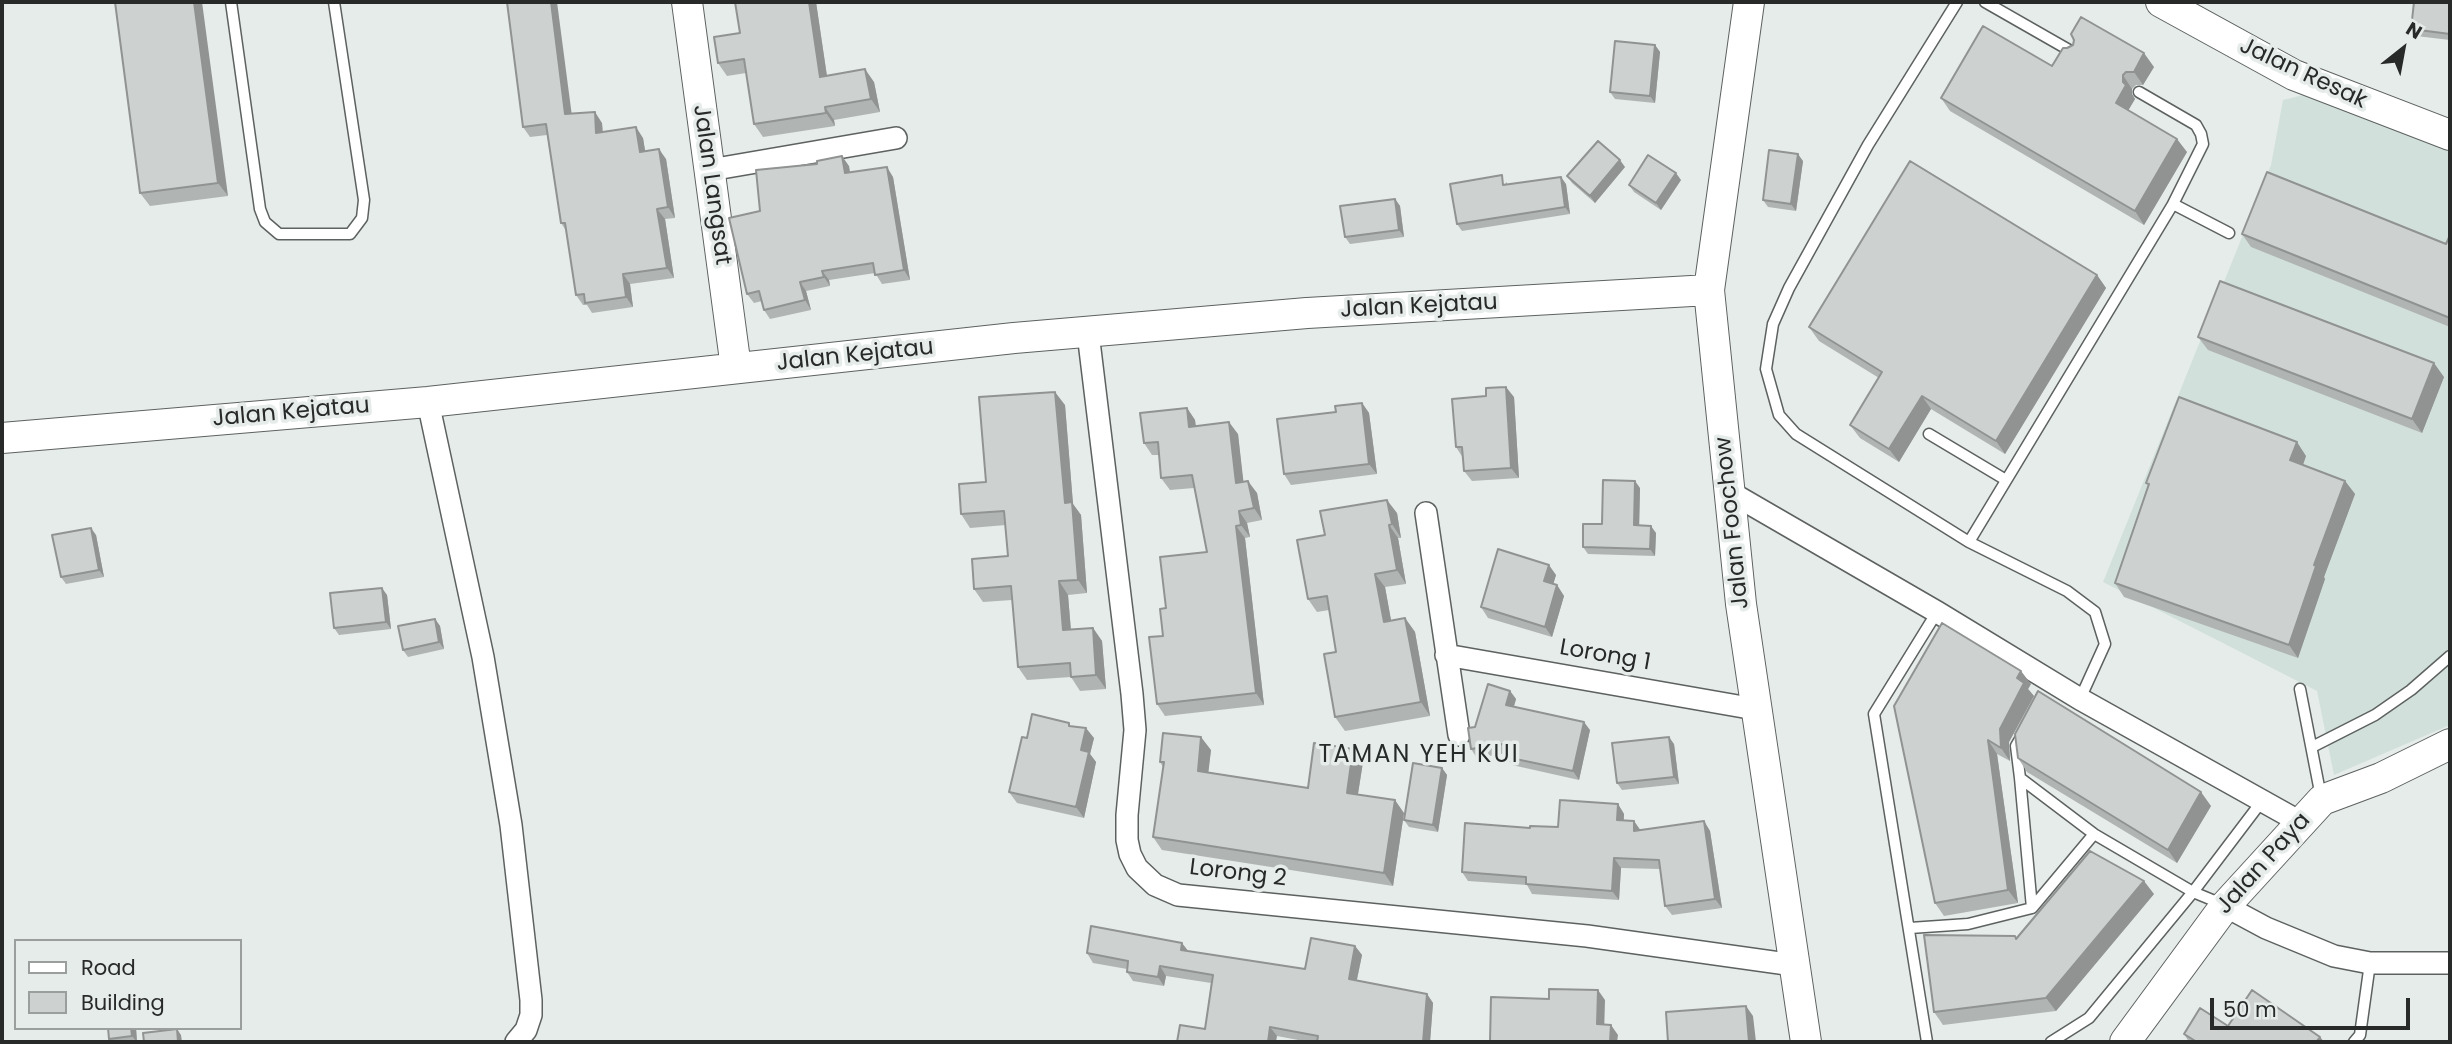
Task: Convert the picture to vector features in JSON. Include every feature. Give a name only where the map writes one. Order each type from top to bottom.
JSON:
[{"type":"main road","name":"Jalan Langsat","points":[[687,2],[736,368]]},
{"type":"main road","name":"Jalan Foochow","points":[[1749,2],[1709,290],[1728,491],[1755,709],[1806,1042]]},
{"type":"main road","name":"Jalan Resak","points":[[2161,2],[2294,75],[2450,135]]},
{"type":"main road","name":"Jalan Kejatau","points":[[2,438],[428,402],[736,368],[1307,313],[1709,290]]},
{"type":"main road","name":"Jalan Paya","points":[[2125,1042],[2225,905],[2322,800],[2381,778],[2450,744]]},
{"type":"street","points":[[710,170],[896,138]]},
{"type":"street","name":"Lorong 2","points":[[1088,333],[1135,730],[1127,840],[1137,868],[1155,886],[1178,895],[1587,936],[1794,965]]},
{"type":"street","points":[[428,402],[482,656],[511,825],[531,1000],[531,1015],[526,1030],[516,1042]]},
{"type":"street","points":[[1728,491],[1937,612],[2048,687],[2080,699],[2300,822]]},
{"type":"street","points":[[1426,513],[1460,735]]},
{"type":"street","name":"Lorong 1","points":[[1446,655],[1755,709]]},
{"type":"street","points":[[2225,905],[2266,928],[2334,956],[2370,963],[2450,963]]},
{"type":"lane","points":[[231,2],[260,209],[265,222],[279,234],[350,234],[362,218],[364,200],[334,2]]},
{"type":"lane","points":[[1957,2],[1868,145],[1789,288],[1773,324],[1766,369],[1779,415],[1797,434],[1969,542],[2067,591],[2095,612],[2105,644],[2080,699]]},
{"type":"lane","points":[[1985,2],[2076,54]]},
{"type":"lane","points":[[1969,542],[2173,204],[2203,144],[2196,125],[2139,92]]},
{"type":"lane","points":[[2173,204],[2229,233]]},
{"type":"lane","points":[[1928,434],[2006,480]]},
{"type":"lane","points":[[1927,1042],[1874,714],[1937,612]]},
{"type":"lane","points":[[2312,747],[2375,715],[2411,690],[2450,656]]},
{"type":"lane","points":[[2300,689],[2322,800]]},
{"type":"lane","points":[[2028,724],[2016,746],[2032,908]]},
{"type":"lane","points":[[2020,778],[2094,834],[2193,892],[2225,905]]},
{"type":"lane","points":[[2051,1042],[2088,1018],[2193,892],[2262,800]]},
{"type":"lane","points":[[1910,928],[1969,924],[2032,908],[2094,834]]},
{"type":"lane","points":[[2370,963],[2357,1039],[2370,1042]]},
{"type":"shaded area","points":[[2311,93],[2450,146],[2450,725],[2334,775],[2317,691],[2103,582],[2271,165],[2283,100]]},
{"type":"building","points":[[115,2],[194,2],[218,183],[140,193]]},
{"type":"building","points":[[507,2],[551,2],[565,114],[595,112],[596,133],[636,127],[640,152],[659,149],[668,207],[657,209],[667,268],[623,274],[626,297],[585,303],[584,294],[576,295],[565,223],[561,223],[546,124],[523,127]]},
{"type":"building","points":[[735,2],[809,2],[820,77],[865,69],[871,99],[825,107],[826,113],[754,124],[744,59],[718,63],[714,37],[740,33]]},
{"type":"building","points":[[2414,2],[2450,2],[2450,34],[2411,29]]},
{"type":"building","points":[[2081,17],[2144,53],[2134,72],[2126,72],[2123,75],[2126,85],[2116,103],[2177,139],[2135,211],[1941,98],[1983,26],[2052,66],[2063,48],[2073,45],[2071,34]]},
{"type":"building","points":[[1615,41],[1655,45],[1650,96],[1610,92]]},
{"type":"building","points":[[1598,141],[1620,160],[1590,196],[1567,176]]},
{"type":"building","points":[[1769,150],[1798,154],[1791,204],[1763,200]]},
{"type":"building","points":[[1648,155],[1676,173],[1656,203],[1629,185]]},
{"type":"building","points":[[842,156],[845,173],[887,167],[904,270],[875,275],[873,263],[822,271],[824,277],[800,282],[805,300],[764,310],[759,291],[747,294],[729,218],[760,211],[756,170],[817,164],[817,161]]},
{"type":"building","points":[[1910,161],[2097,275],[1996,441],[1922,396],[1889,449],[1850,425],[1882,372],[1809,327]]},
{"type":"building","points":[[2267,172],[2446,244],[2450,235],[2450,318],[2242,234]]},
{"type":"building","points":[[1502,175],[1503,185],[1561,177],[1565,207],[1457,224],[1450,184]]},
{"type":"building","points":[[1395,199],[1399,230],[1345,237],[1340,206]]},
{"type":"building","points":[[2220,281],[2434,363],[2412,419],[2198,337]]},
{"type":"building","points":[[1506,387],[1511,468],[1464,471],[1462,447],[1456,447],[1452,399],[1486,396],[1486,388]]},
{"type":"building","points":[[1055,392],[1065,503],[1072,502],[1078,580],[1059,581],[1063,630],[1093,628],[1096,675],[1071,677],[1070,663],[1018,667],[1011,586],[974,589],[972,559],[1008,556],[1004,511],[961,514],[959,484],[986,482],[979,397]]},
{"type":"building","points":[[2179,397],[2297,442],[2290,460],[2345,481],[2314,565],[2316,566],[2289,645],[2115,583],[2149,484],[2146,483]]},
{"type":"building","points":[[1362,403],[1369,464],[1284,474],[1277,419],[1336,412],[1335,406]]},
{"type":"building","points":[[1187,408],[1189,427],[1229,422],[1236,483],[1248,481],[1254,508],[1239,511],[1241,525],[1236,526],[1256,693],[1157,704],[1149,637],[1163,636],[1160,609],[1166,608],[1160,557],[1207,552],[1192,475],[1161,478],[1158,442],[1144,443],[1140,413]]},
{"type":"building","points":[[1603,480],[1635,481],[1634,525],[1651,526],[1650,549],[1583,547],[1583,524],[1602,524]]},
{"type":"building","points":[[1387,500],[1397,570],[1375,574],[1384,622],[1405,618],[1421,702],[1335,717],[1324,654],[1336,652],[1327,596],[1308,599],[1297,540],[1325,535],[1320,511]]},
{"type":"building","points":[[91,528],[99,570],[61,577],[52,535]]},
{"type":"building","points":[[1498,549],[1549,565],[1544,581],[1557,585],[1545,627],[1481,607]]},
{"type":"building","points":[[382,588],[386,622],[334,628],[330,593]]},
{"type":"building","points":[[435,619],[439,642],[403,650],[398,626]]},
{"type":"building","points":[[1942,623],[2021,671],[2017,678],[2024,683],[2000,729],[2001,748],[1988,740],[2008,890],[1935,903],[1894,706]]},
{"type":"building","points":[[1488,684],[1510,691],[1506,705],[1584,722],[1573,771],[1506,757],[1509,743],[1471,749],[1468,728],[1475,727]]},
{"type":"building","points":[[2038,691],[2201,792],[2168,850],[2018,758],[2015,734]]},
{"type":"building","points":[[1032,714],[1069,723],[1069,726],[1086,728],[1081,750],[1089,752],[1076,807],[1009,792],[1022,737],[1027,738]]},
{"type":"building","points":[[1163,733],[1201,737],[1198,771],[1308,788],[1314,743],[1353,749],[1347,793],[1395,800],[1384,873],[1153,837],[1164,762],[1160,762]]},
{"type":"building","points":[[1669,737],[1674,777],[1617,783],[1612,743]]},
{"type":"building","points":[[1413,763],[1442,768],[1433,825],[1404,820]]},
{"type":"building","points":[[1560,800],[1618,804],[1617,820],[1634,821],[1634,831],[1704,821],[1715,899],[1665,906],[1659,860],[1614,858],[1612,891],[1526,884],[1526,877],[1462,872],[1465,823],[1530,828],[1558,827]]},
{"type":"building","points":[[2090,851],[2144,881],[2046,998],[1934,1012],[1924,935],[2015,936],[2016,939]]},
{"type":"building","points":[[1091,926],[1182,943],[1181,950],[1305,969],[1311,938],[1355,946],[1349,979],[1427,994],[1423,1042],[1317,1042],[1318,1036],[1270,1027],[1268,1042],[1177,1042],[1180,1025],[1205,1029],[1213,975],[1160,966],[1158,977],[1127,972],[1128,961],[1087,953]]},
{"type":"building","points":[[1549,989],[1598,990],[1597,1024],[1611,1025],[1610,1042],[1490,1042],[1491,997],[1549,999]]},
{"type":"building","points":[[2252,990],[2320,1037],[2316,1042],[2197,1042],[2184,1034],[2200,1008],[2228,1026]]},
{"type":"building","points":[[1746,1006],[1749,1042],[1668,1042],[1666,1012]]},
{"type":"building","points":[[108,1030],[131,1030],[132,1036],[109,1039]]},
{"type":"building","points":[[177,1030],[178,1042],[144,1042],[143,1033]]},
{"type":"district","name":"TAMAN YEH KUI","points":[[1419,756]]}]
